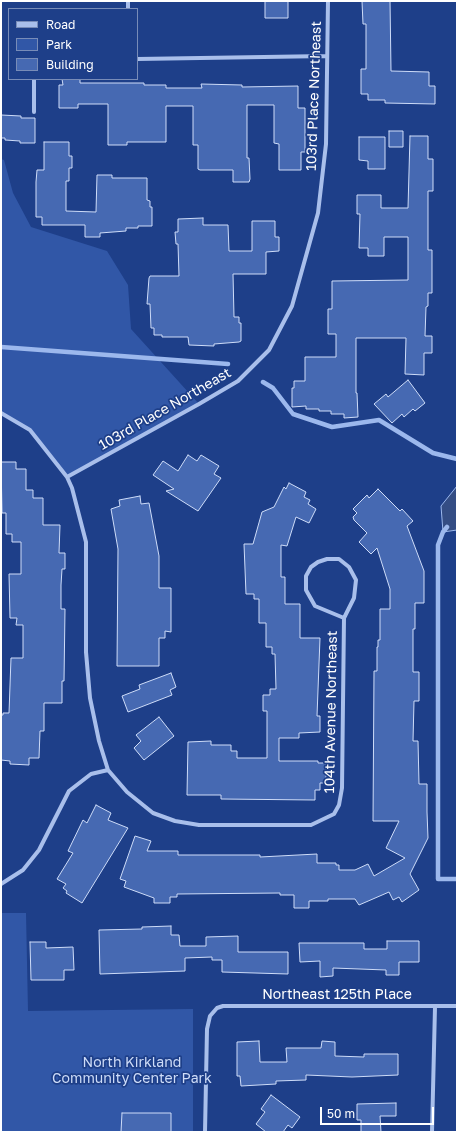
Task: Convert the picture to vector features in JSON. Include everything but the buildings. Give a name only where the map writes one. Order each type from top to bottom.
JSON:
[{"type":"street","name":"103rd Place Northeast","points":[[67,477],[238,381],[269,350],[292,306],[318,213],[326,144],[328,1]]},
{"type":"street","points":[[138,59],[327,56]]},
{"type":"street","points":[[34,80],[34,112]]},
{"type":"street","points":[[1,413],[30,430],[67,477],[72,488],[86,542],[86,652],[90,698],[108,770],[91,774],[69,791],[39,850],[23,870],[1,884]]},
{"type":"street","name":"104th Avenue Northeast","points":[[108,770],[127,792],[154,813],[175,821],[199,825],[311,825],[334,814],[339,805],[342,788],[344,618],[354,598],[356,580],[349,567],[339,559],[318,562],[311,567],[306,576],[306,590],[315,606],[344,618]]},
{"type":"street","name":"Northeast 125th Place","points":[[204,1132],[207,1029],[210,1016],[217,1008],[223,1006],[457,1006]]},
{"type":"street","points":[[432,1132],[435,1007]]},
{"type":"green space","points":[[1,159],[4,160],[13,193],[31,227],[107,251],[128,285],[131,329],[199,404],[67,477],[30,430],[1,413]]},
{"type":"green space","name":"North Kirkland Community Center Park","points":[[1,913],[26,913],[28,1011],[193,1009],[193,1132],[1,1132]]},
{"type":"shaded area","points":[[457,486],[457,530],[443,532],[441,506]]},
{"type":"waterway","points":[[1,347],[228,364]]},
{"type":"waterway","points":[[263,382],[273,388],[293,414],[332,427],[379,420],[433,453],[457,459]]},
{"type":"waterway","points":[[447,527],[443,532],[438,545],[438,879],[457,879]]}]
